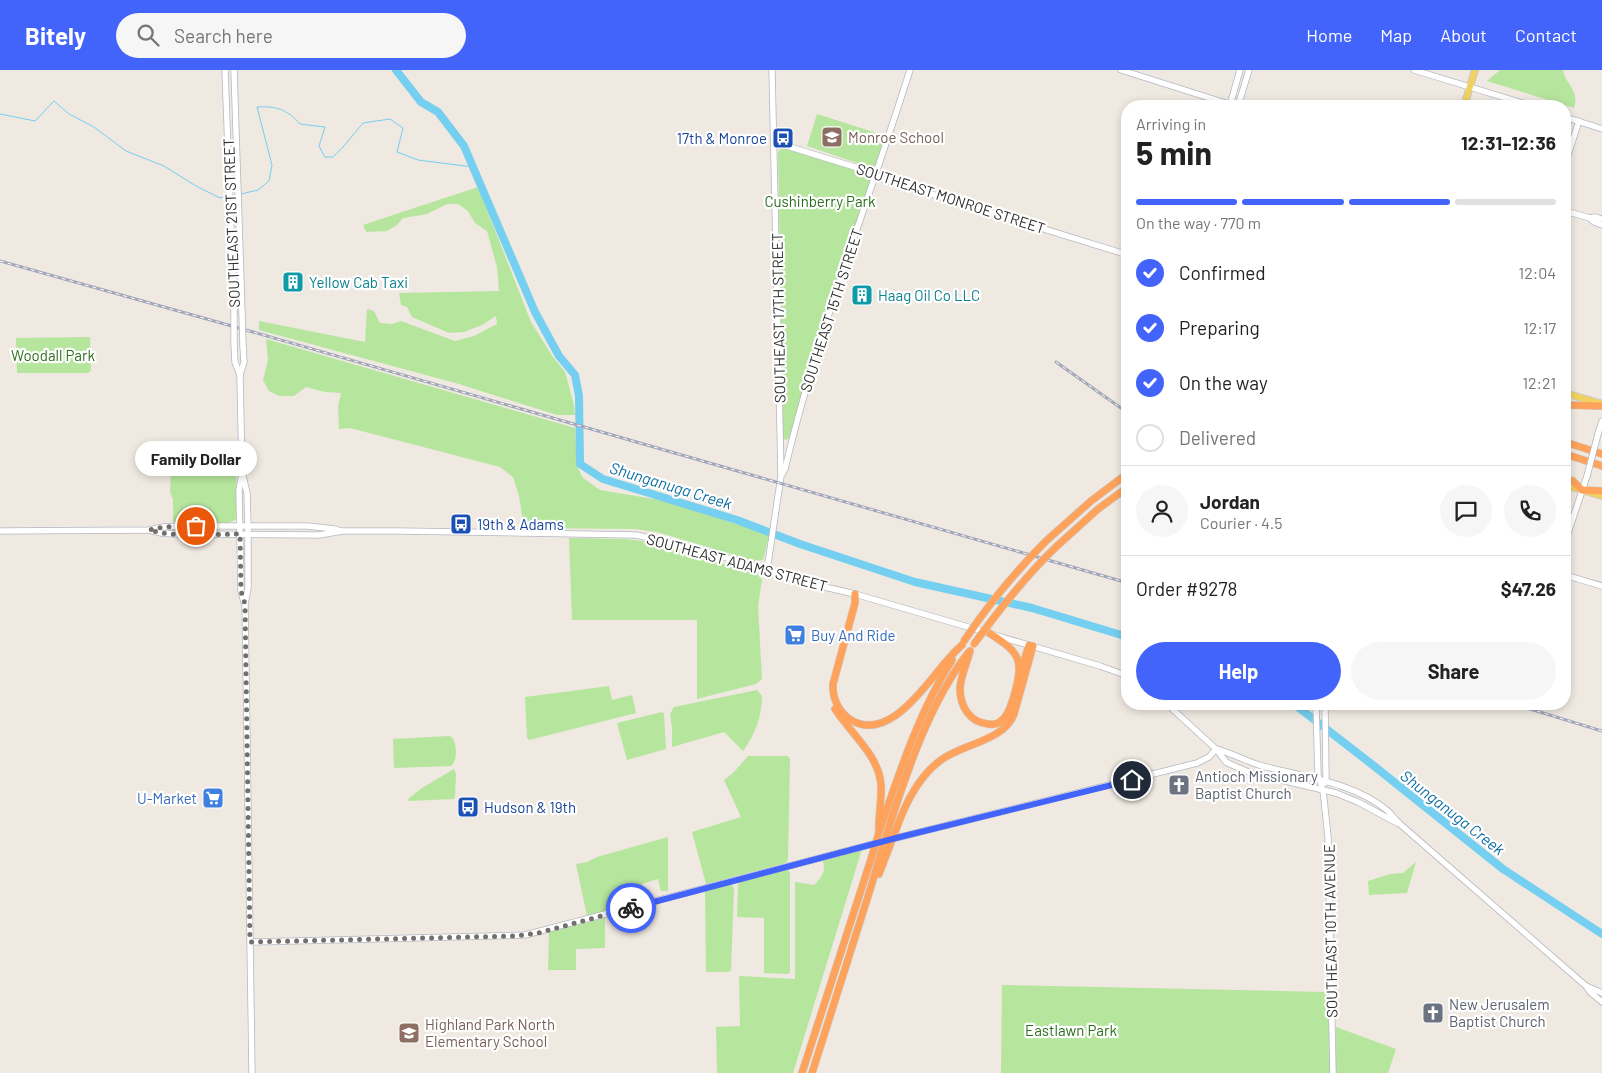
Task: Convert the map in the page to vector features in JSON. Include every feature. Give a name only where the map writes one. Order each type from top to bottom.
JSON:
[{"type":"highway","points":[[1571,405],[1602,405]]},
{"type":"highway","points":[[1571,444],[1602,454]]},
{"type":"highway","points":[[1571,456],[1602,466]]},
{"type":"highway","points":[[855,594],[855,603],[832,684],[834,697],[842,711],[852,720],[872,725],[895,717],[923,690],[963,643],[1010,580],[1046,541],[1091,500],[1121,478]]},
{"type":"highway","points":[[1571,481],[1582,490],[1602,491]]},
{"type":"highway","points":[[884,853],[888,830],[912,758],[952,676],[972,647],[1037,566],[1098,509],[1121,492]]},
{"type":"highway","points":[[855,594],[850,602],[829,677],[828,689],[833,707],[870,755],[878,772],[881,785],[878,818],[879,832]]},
{"type":"highway","points":[[989,633],[1004,642],[1017,656],[1020,666],[1019,677]]},
{"type":"highway","points":[[802,1073],[906,752],[943,676],[963,643]]},
{"type":"highway","points":[[972,647],[962,673],[960,694],[965,710],[969,715],[977,721],[991,725],[1002,720],[1010,709],[1031,645]]},
{"type":"highway","points":[[812,1073],[870,890],[884,853],[913,792],[932,768],[950,754],[1002,730],[1010,723],[1014,714],[1031,645]]},
{"type":"main road","name":"SOUTHEAST 21ST STREET","points":[[225,70],[234,343],[235,362],[240,376]]},
{"type":"main road","name":"SOUTHEAST 21ST STREET","points":[[234,70],[244,362],[240,376],[242,472],[239,491],[239,526],[241,591],[245,604]]},
{"type":"main road","name":"SOUTHEAST 17TH STREET","points":[[772,70],[781,476]]},
{"type":"main road","name":"SOUTHEAST 15TH STREET","points":[[767,570],[781,476],[785,469],[792,437],[818,347],[910,70]]},
{"type":"main road","points":[[1121,70],[1215,100]]},
{"type":"main road","points":[[1235,100],[1240,70]]},
{"type":"main road","points":[[1236,100],[1249,70]]},
{"type":"main road","points":[[1414,70],[1512,100]]},
{"type":"main road","points":[[1466,100],[1475,70]]},
{"type":"main road","points":[[1571,119],[1602,129]]},
{"type":"main road","points":[[1571,146],[1579,121]]},
{"type":"main road","name":"SOUTHEAST MONROE STREET","points":[[774,142],[1121,253]]},
{"type":"main road","points":[[1571,213],[1602,219]]},
{"type":"main road","points":[[1590,218],[1602,225]]},
{"type":"main road","points":[[1571,395],[1602,405]]},
{"type":"main road","points":[[1571,524],[1587,476],[1602,421]]},
{"type":"main road","points":[[780,445],[789,441],[792,437]]},
{"type":"main road","name":"SOUTHEAST 21ST STREET","points":[[242,472],[247,494],[248,526],[248,588],[245,604],[252,1073]]},
{"type":"main road","points":[[1571,486],[1602,496]]},
{"type":"main road","name":"SOUTHEAST ADAMS STREET","points":[[0,531],[149,530],[177,526],[308,526],[334,528],[343,531]]},
{"type":"main road","name":"SOUTHEAST ADAMS STREET","points":[[149,530],[174,534],[319,535],[343,531],[636,535],[667,541],[767,570],[794,580],[855,594],[1031,645],[1121,674]]},
{"type":"main road","points":[[1571,577],[1602,586]]},
{"type":"main road","points":[[1174,710],[1216,749],[1226,762],[1244,770],[1351,799],[1401,825]]},
{"type":"main road","name":"SOUTHEAST 10TH AVENUE","points":[[1316,710],[1318,775],[1323,781]]},
{"type":"main road","name":"SOUTHEAST 10TH AVENUE","points":[[1325,710],[1326,761],[1323,790],[1328,844],[1333,1073]]},
{"type":"main road","points":[[250,942],[515,936],[531,934],[896,838],[1197,763],[1209,757],[1216,749]]},
{"type":"main road","points":[[1216,749],[1260,765],[1337,785],[1367,798],[1388,811],[1401,825],[1602,1002]]},
{"type":"main road","points":[[1586,986],[1602,993]]},
{"type":"green space","points":[[1500,70],[1563,70],[1574,92],[1574,108],[1571,107],[1571,100],[1548,100],[1487,81]]},
{"type":"green space","points":[[817,114],[886,136],[875,169],[807,146]]},
{"type":"green space","name":"Cushinberry Park","points":[[784,147],[872,175],[824,319],[789,438],[786,440],[783,438],[778,153]]},
{"type":"green space","points":[[478,187],[531,322],[565,372],[575,415],[557,415],[459,384],[259,330],[259,321],[365,342],[367,309],[374,311],[380,323],[392,324],[401,321],[455,341],[474,336],[497,324],[496,316],[482,325],[464,332],[449,333],[412,317],[407,307],[401,305],[399,293],[499,291],[497,267],[487,231],[475,223],[468,211],[458,204],[447,204],[427,214],[403,218],[396,226],[387,231],[366,232],[363,225]]},
{"type":"green space","name":"Woodall Park","points":[[90,337],[91,370],[88,373],[17,373],[16,338]]},
{"type":"green space","points":[[266,339],[575,428],[577,466],[583,478],[600,490],[660,500],[769,535],[763,560],[754,561],[657,532],[634,529],[524,528],[519,496],[513,477],[500,467],[350,428],[339,429],[338,406],[341,393],[325,392],[306,387],[294,396],[279,396],[269,391],[263,380],[268,360]]},
{"type":"green space","points":[[236,470],[237,516],[235,520],[228,523],[176,523],[173,521],[173,500],[170,492],[171,471]]},
{"type":"green space","points":[[569,538],[626,539],[650,542],[758,574],[762,580],[758,606],[762,679],[756,684],[697,699],[697,620],[572,620]]},
{"type":"green space","points":[[609,686],[612,700],[632,695],[636,713],[529,740],[527,738],[525,697]]},
{"type":"green space","points":[[757,690],[762,696],[759,718],[754,732],[743,751],[724,732],[672,747],[670,714],[674,707]]},
{"type":"green space","points":[[662,712],[664,714],[666,749],[627,760],[617,723]]},
{"type":"green space","points":[[449,736],[454,740],[456,748],[455,760],[451,766],[394,768],[393,739]]},
{"type":"green space","points":[[748,756],[788,756],[790,759],[787,862],[706,884],[692,832],[741,817],[724,780]]},
{"type":"green space","points":[[454,769],[456,774],[454,799],[409,801],[408,799],[422,788]]},
{"type":"green space","points":[[668,837],[668,891],[661,891],[658,879],[642,884],[647,900],[587,916],[576,864]]},
{"type":"green space","points":[[862,849],[793,1073],[717,1073],[716,1027],[740,1026],[739,976],[795,979],[795,882],[814,885],[823,874],[823,861]]},
{"type":"green space","points":[[1416,862],[1407,893],[1369,895],[1368,881],[1390,874],[1403,873]]},
{"type":"green space","points":[[787,869],[790,874],[790,971],[789,974],[764,973],[764,918],[737,917],[738,885],[740,882]]},
{"type":"green space","points":[[730,884],[734,889],[731,970],[729,972],[706,972],[705,891]]},
{"type":"green space","points":[[605,918],[605,948],[576,949],[576,970],[548,970],[549,932]]},
{"type":"green space","name":"Eastlawn Park","points":[[1002,985],[1324,992],[1329,995],[1330,1073],[1001,1073]]},
{"type":"green space","points":[[1336,1027],[1396,1049],[1388,1073],[1336,1073]]},
{"type":"waterway","name":"Shunganuga Creek","points":[[396,70],[421,102],[438,112],[464,146],[535,312],[559,356],[575,375],[579,396],[580,464],[603,479],[737,520],[800,544],[915,582],[1032,608],[1121,635]]},
{"type":"waterway","points":[[0,114],[35,121],[54,101],[69,114],[94,127],[126,151],[164,166],[220,198],[227,196]]},
{"type":"waterway","points":[[241,194],[258,190],[269,181],[272,165],[257,107],[270,107],[281,110],[300,124],[325,127],[319,146],[325,157],[333,157],[363,123],[390,119],[403,128],[397,152],[418,160],[473,167]]},
{"type":"waterway","name":"Shunganuga Creek","points":[[1302,710],[1503,869],[1602,934]]},
{"type":"railway","points":[[0,261],[1121,581]]},
{"type":"railway","points":[[1056,362],[1121,408]]},
{"type":"railway","points":[[1534,710],[1602,731]]},
{"type":"way so far","points":[[196,526],[163,527],[149,530],[174,534],[240,534],[241,591],[245,604],[250,942],[515,936],[538,933],[631,908]]},
{"type":"place","name":"Monroe School","points":[[832,137]]},
{"type":"place","name":"17th & Monroe","points":[[783,138]]},
{"type":"place","name":"Yellow Cab Taxi","points":[[293,282]]},
{"type":"place","name":"Haag Oil Co LLC","points":[[862,295]]},
{"type":"place","name":"19th & Adams","points":[[461,524]]},
{"type":"place","name":"Family Dollar","points":[[196,526]]},
{"type":"place","name":"Buy And Ride","points":[[795,635]]},
{"type":"place","name":"Antioch Missionary Baptist Church","points":[[1179,785]]},
{"type":"place","name":"U-Market","points":[[213,798]]},
{"type":"place","name":"Hudson & 19th","points":[[468,807]]},
{"type":"place","name":"New Jerusalem Baptist Church","points":[[1433,1013]]},
{"type":"place","name":"Highland Park North Elementary School","points":[[409,1033]]},
{"type":"route","points":[[631,908],[896,838],[1132,780]]}]
